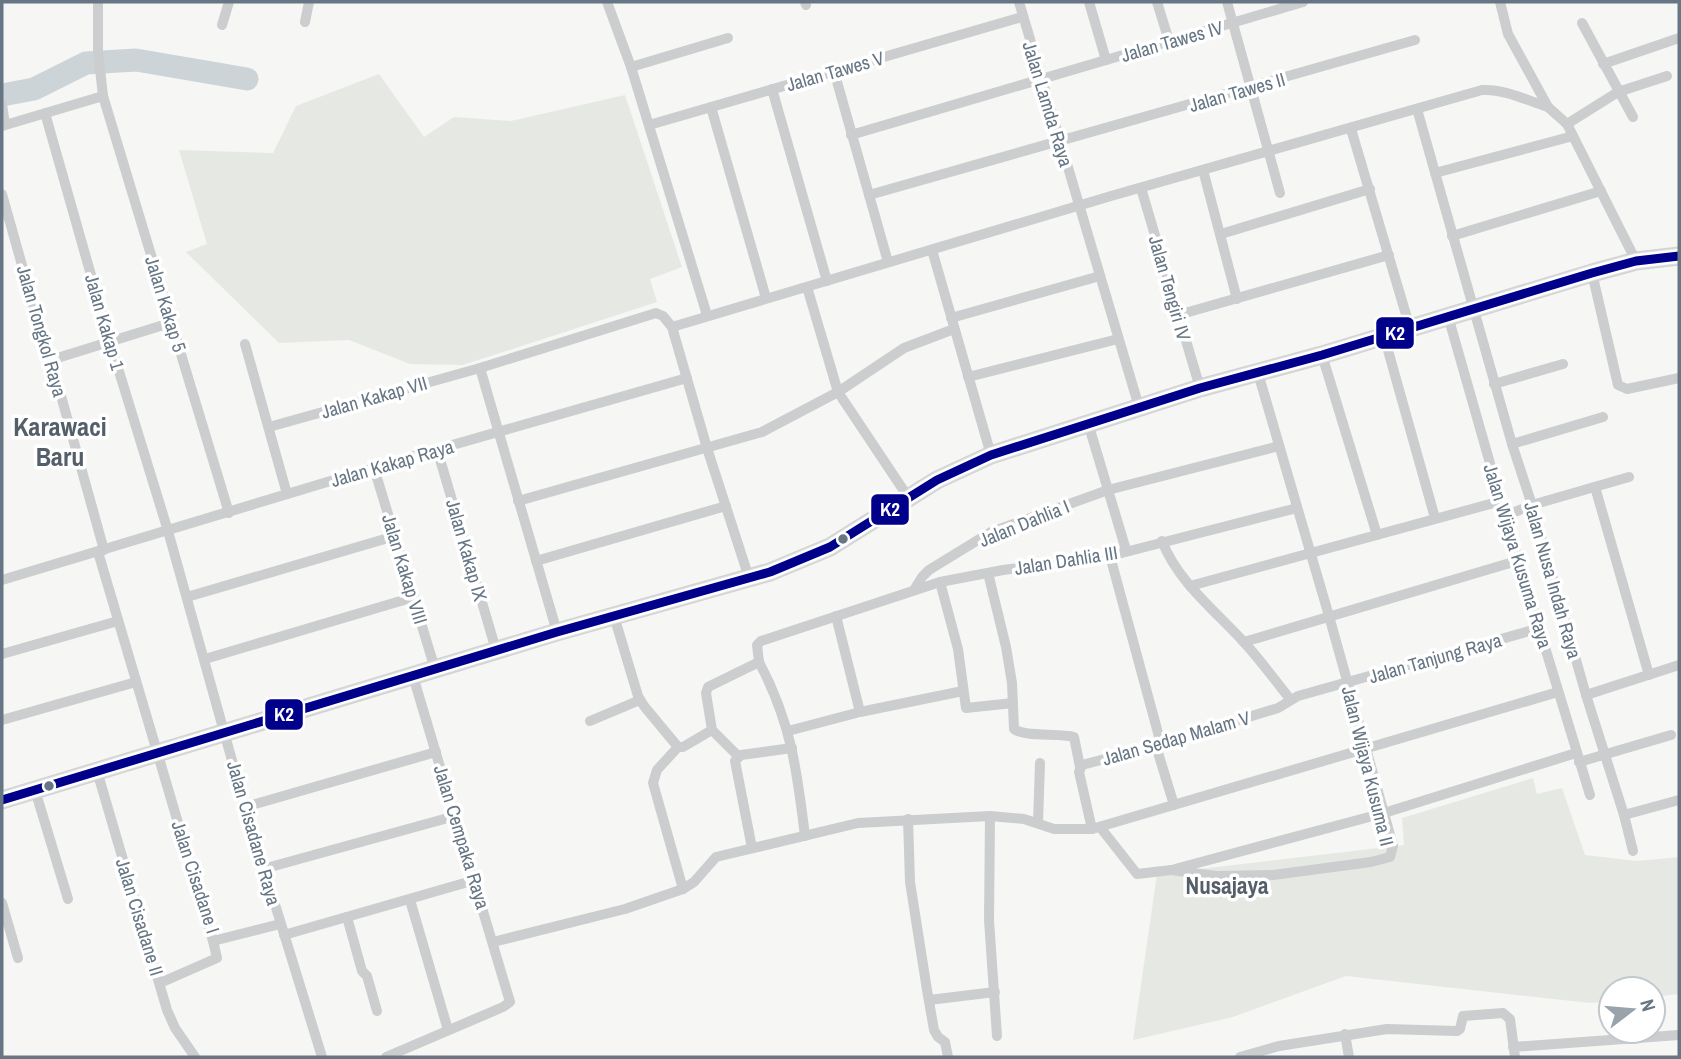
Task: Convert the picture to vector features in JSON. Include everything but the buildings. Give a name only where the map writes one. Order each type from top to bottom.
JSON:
[{"type":"street","name":"Jalan Kakap 5","points":[[98,2],[98,51],[103,96],[229,513]]},
{"type":"street","points":[[222,25],[229,2]]},
{"type":"street","points":[[305,22],[309,2]]},
{"type":"street","points":[[607,2],[631,67],[707,315]]},
{"type":"street","name":"Jalan Lamda Raya","points":[[1019,2],[1139,407]]},
{"type":"street","points":[[1089,2],[1106,60]]},
{"type":"street","points":[[1157,2],[1169,41]]},
{"type":"street","points":[[1227,2],[1280,194]]},
{"type":"street","name":"Jalan Tawes IV","points":[[851,135],[1234,24],[1300,2]]},
{"type":"street","points":[[1500,2],[1508,34],[1548,107],[1567,124],[1636,261]]},
{"type":"street","name":"Jalan Tawes V","points":[[649,125],[1022,17]]},
{"type":"street","points":[[1582,23],[1633,117]]},
{"type":"street","points":[[631,67],[728,38]]},
{"type":"street","points":[[1603,64],[1679,38]]},
{"type":"street","name":"Jalan Tawes II","points":[[869,195],[1415,40]]},
{"type":"street","points":[[834,71],[888,262]]},
{"type":"street","points":[[1567,124],[1618,92],[1667,76]]},
{"type":"street","points":[[772,89],[827,281]]},
{"type":"street","points":[[749,578],[672,327],[1482,90],[1494,90],[1548,107]]},
{"type":"street","points":[[2,104],[4,125],[103,96]]},
{"type":"street","points":[[711,107],[766,298]]},
{"type":"street","name":"Jalan Nusa Indah Raya","points":[[1416,109],[1512,444],[1526,507],[1586,695],[1598,756],[1624,815],[1633,851]]},
{"type":"street","name":"Jalan Kakap 1","points":[[45,113],[205,659]]},
{"type":"street","points":[[1351,128],[1410,328]]},
{"type":"street","points":[[1435,173],[1573,136]]},
{"type":"street","points":[[1203,170],[1237,299]]},
{"type":"street","name":"Jalan Tengiri IV","points":[[1141,188],[1200,388]]},
{"type":"street","points":[[1221,234],[1370,189]]},
{"type":"street","points":[[1452,236],[1601,191]]},
{"type":"street","name":"Jalan Tongkol Raya","points":[[2,194],[51,360],[118,621],[157,752]]},
{"type":"street","points":[[932,250],[991,455]]},
{"type":"street","points":[[1178,315],[1389,255]]},
{"type":"street","points":[[2,800],[496,650],[749,578],[821,552],[908,497],[991,455],[1088,423],[1592,273],[1636,261],[1679,256]]},
{"type":"street","points":[[1592,273],[1618,385],[1626,388],[1679,378]]},
{"type":"street","points":[[518,501],[762,432],[838,391],[904,348],[952,323],[1100,276]]},
{"type":"street","points":[[807,287],[838,391],[908,497]]},
{"type":"street","name":"Jalan Kakap VII","points":[[269,427],[480,368],[656,313],[663,316],[672,327]]},
{"type":"street","name":"Jalan Wijaya Kusuma Raya","points":[[1448,316],[1505,516],[1590,795]]},
{"type":"street","points":[[51,360],[173,322]]},
{"type":"street","points":[[1384,336],[1435,518]]},
{"type":"street","points":[[968,377],[1118,339]]},
{"type":"street","points":[[245,344],[287,494]]},
{"type":"street","points":[[1322,355],[1377,535]]},
{"type":"street","points":[[1494,384],[1563,364]]},
{"type":"street","points":[[480,368],[557,632]]},
{"type":"street","name":"Jalan Wijaya Kusuma II","points":[[1096,828],[1137,874],[1171,870],[1216,876],[1273,875],[1371,862],[1390,856],[1393,846],[1384,813],[1258,373]]},
{"type":"street","name":"Jalan Kakap Raya","points":[[2,580],[437,449],[687,378]]},
{"type":"street","points":[[1512,444],[1603,417]]},
{"type":"street","points":[[1088,423],[1126,550]]},
{"type":"street","name":"Jalan Dahlia I","points":[[914,590],[929,570],[991,532],[1108,490],[1279,446]]},
{"type":"street","name":"Jalan Kakap IX","points":[[437,449],[496,650]]},
{"type":"street","name":"Jalan Kakap VIII","points":[[374,468],[435,669]]},
{"type":"street","points":[[1505,516],[1526,507],[1629,477]]},
{"type":"street","points":[[1595,487],[1649,675]]},
{"type":"street","points":[[1190,586],[1310,555],[1501,500]]},
{"type":"street","points":[[536,561],[726,506]]},
{"type":"street","name":"Jalan Dahlia III","points":[[759,662],[757,645],[761,641],[940,582],[1110,556],[1297,508]]},
{"type":"street","points":[[187,597],[395,536]]},
{"type":"street","points":[[1162,541],[1166,552],[1190,586],[1244,642],[1290,699]]},
{"type":"street","points":[[1110,556],[1174,805]]},
{"type":"street","points":[[1244,642],[1520,560]]},
{"type":"street","points":[[988,573],[1006,647],[1016,732],[1074,737],[1080,767]]},
{"type":"street","points":[[940,582],[958,649],[967,708],[1013,703]]},
{"type":"street","points":[[205,659],[414,597]]},
{"type":"street","points":[[614,616],[640,700],[678,747]]},
{"type":"street","points":[[836,616],[860,712]]},
{"type":"street","points":[[2,654],[118,621]]},
{"type":"street","name":"Jalan Tanjung Raya","points":[[1290,699],[1540,628]]},
{"type":"street","name":"Jalan Cisadane Raya","points":[[205,659],[263,869],[322,1057]]},
{"type":"street","points":[[738,756],[712,730],[706,693],[708,687],[759,662],[776,694],[788,731],[805,836]]},
{"type":"street","points":[[1586,695],[1679,665]]},
{"type":"street","name":"Jalan Cempaka Raya","points":[[413,676],[510,999],[503,1007],[447,1030]]},
{"type":"street","points":[[2,720],[136,681]]},
{"type":"street","points":[[788,731],[860,712],[963,691]]},
{"type":"street","points":[[493,942],[625,909],[683,889],[694,882],[716,857],[752,848],[866,822],[908,819],[990,816],[1024,819],[1054,829],[1096,828],[1558,692]]},
{"type":"street","name":"Jalan Sedap Malam V","points":[[1096,828],[1080,767],[1082,765],[1159,745],[1278,708],[1290,699]]},
{"type":"street","points":[[590,721],[640,700]]},
{"type":"street","points":[[683,889],[653,783],[657,770],[678,747],[683,747],[712,730]]},
{"type":"street","points":[[1171,870],[1577,758],[1598,756],[1671,735]]},
{"type":"street","points":[[738,756],[792,748]]},
{"type":"street","name":"Jalan Cisadane I","points":[[157,752],[213,941],[347,917],[475,880]]},
{"type":"street","points":[[245,807],[436,752]]},
{"type":"street","points":[[738,756],[735,761],[752,848]]},
{"type":"street","points":[[1038,823],[1040,763]]},
{"type":"street","name":"Jalan Cisadane II","points":[[96,771],[170,1018],[195,1057]]},
{"type":"street","points":[[35,790],[68,899]]},
{"type":"street","points":[[1624,815],[1679,800]]},
{"type":"street","points":[[263,869],[455,816]]},
{"type":"street","points":[[990,816],[989,920],[998,1036]]},
{"type":"street","points":[[908,819],[910,882],[934,1030],[937,1037],[945,1042],[948,1057]]},
{"type":"street","points":[[386,1057],[447,1030],[410,900]]},
{"type":"street","points":[[2,903],[18,958]]},
{"type":"street","points":[[347,917],[362,971],[367,976],[377,1011]]},
{"type":"street","points":[[160,982],[217,958],[213,941]]},
{"type":"street","points":[[929,1000],[995,992]]},
{"type":"street","points":[[1240,1057],[1279,1046],[1387,1028],[1457,1031],[1463,1016],[1503,1013],[1510,1019],[1514,1052],[1679,1035]]},
{"type":"street","points":[[1345,1034],[1349,1057]]},
{"type":"shaded area","points":[[379,74],[424,137],[454,117],[511,121],[625,95],[682,267],[650,279],[657,302],[463,365],[410,364],[349,340],[279,343],[186,252],[207,244],[179,150],[273,153],[296,106]]},
{"type":"shaded area","points":[[1533,778],[1537,794],[1562,788],[1585,855],[1637,861],[1679,857],[1679,994],[1667,995],[1667,975],[1597,975],[1597,1002],[1590,1003],[1346,976],[1233,1017],[1133,1040],[1157,874],[1404,845],[1402,818]]},
{"type":"waterway","points":[[2,95],[34,89],[86,63],[136,60],[247,79]]},
{"type":"transit line","name":"K2","points":[[2,800],[557,632],[770,572],[830,547],[937,480],[991,455],[1200,388],[1322,355],[1592,273],[1636,261],[1679,256]]},
{"type":"district","name":"Karawaci Baru","points":[[60,442]]},
{"type":"district","name":"Nusajaya","points":[[1227,886]]}]
